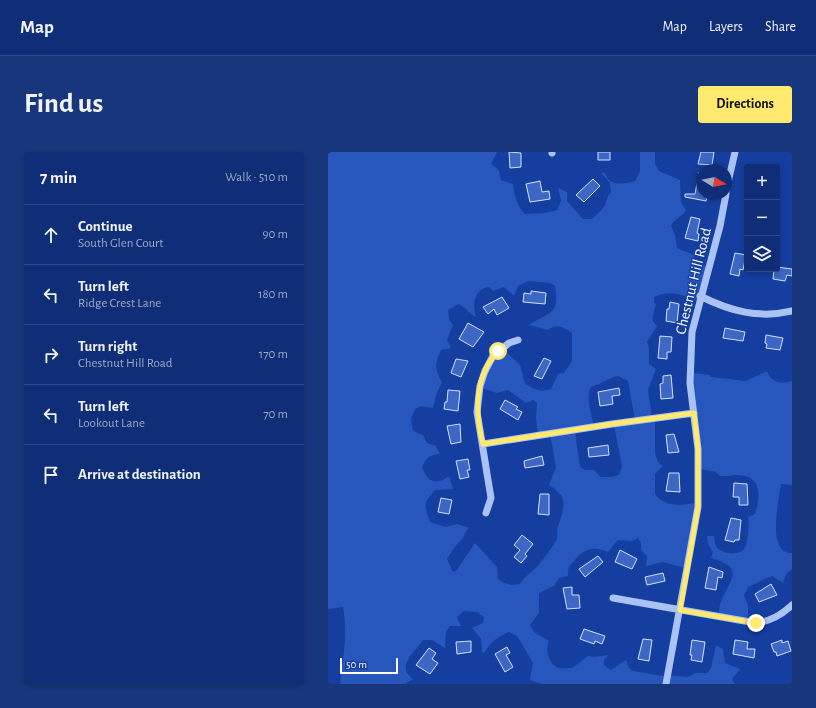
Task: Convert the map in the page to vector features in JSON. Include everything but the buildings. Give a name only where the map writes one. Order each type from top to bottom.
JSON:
[{"type":"street","points":[[732,165],[735,152]]},
{"type":"street","name":"Chestnut Hill Road","points":[[666,684],[698,507],[698,449],[690,383],[691,338],[700,296],[720,226],[725,200]]},
{"type":"street","points":[[700,296],[737,311],[757,314],[792,311]]},
{"type":"street","points":[[486,513],[491,498],[483,444],[476,412],[482,378],[489,363],[498,351],[509,343],[518,340]]},
{"type":"street","points":[[483,444],[694,413]]},
{"type":"street","points":[[613,598],[756,623],[768,622],[792,605]]},
{"type":"shaded area","points":[[328,152],[497,152],[491,164],[499,170],[501,180],[513,184],[516,200],[525,214],[545,213],[557,210],[561,201],[558,188],[567,192],[567,201],[583,219],[592,219],[604,207],[611,192],[610,183],[601,173],[605,173],[610,181],[617,183],[635,181],[640,171],[640,152],[655,152],[655,164],[659,171],[680,180],[681,202],[686,210],[671,226],[675,235],[677,248],[694,255],[694,262],[709,267],[699,302],[682,295],[671,293],[654,297],[654,302],[656,305],[653,314],[653,321],[657,326],[647,342],[649,348],[649,364],[656,369],[648,390],[652,418],[655,420],[655,454],[658,462],[663,466],[655,474],[655,494],[664,502],[669,504],[679,505],[696,503],[685,568],[663,562],[646,566],[647,556],[641,550],[641,543],[638,538],[632,541],[618,540],[608,552],[599,549],[590,549],[578,556],[570,565],[568,569],[568,576],[559,578],[554,586],[539,593],[539,613],[530,625],[534,632],[549,641],[547,648],[548,656],[552,663],[559,668],[572,668],[588,656],[594,657],[608,655],[604,660],[604,665],[611,670],[626,660],[629,668],[633,671],[663,676],[688,677],[696,673],[707,673],[711,668],[716,645],[723,649],[725,663],[740,669],[732,679],[735,684],[542,684],[530,680],[533,663],[517,636],[509,632],[505,634],[495,640],[484,653],[482,652],[481,639],[472,628],[483,623],[484,617],[477,612],[464,611],[457,617],[461,626],[450,626],[446,632],[445,648],[432,640],[423,640],[408,659],[406,669],[408,674],[413,679],[405,684],[340,684],[345,636],[343,607],[328,609]],"holes":[[[529,281],[550,283],[555,286],[556,296],[555,308],[552,312],[529,325],[548,330],[557,326],[572,333],[572,361],[564,373],[558,374],[551,389],[534,389],[525,384],[520,365],[503,349],[490,364],[482,388],[497,393],[508,390],[526,403],[533,400],[537,403],[536,419],[538,434],[550,434],[556,467],[549,485],[560,494],[564,503],[557,528],[557,539],[550,550],[539,565],[520,584],[511,585],[498,579],[497,567],[475,543],[456,571],[453,572],[447,559],[469,528],[457,524],[445,527],[430,522],[426,508],[428,499],[435,490],[453,489],[449,476],[436,482],[429,479],[424,472],[422,467],[427,459],[433,455],[440,454],[436,446],[427,443],[423,435],[413,431],[411,419],[415,409],[421,406],[433,408],[436,395],[442,382],[436,366],[441,350],[451,348],[447,340],[453,325],[449,319],[448,310],[459,304],[476,317],[474,308],[475,298],[484,288],[489,287],[493,291],[504,287],[514,296],[518,286]],[[618,376],[628,381],[635,420],[614,425],[622,466],[619,475],[612,477],[601,477],[594,470],[585,470],[580,467],[575,432],[594,427],[589,401],[589,391],[591,387]]]},
{"type":"shaded area","points":[[767,371],[771,378],[777,382],[784,383],[792,381],[792,485],[781,484],[776,525],[779,545],[784,551],[792,553],[792,569],[786,574],[783,583],[772,576],[748,587],[744,595],[748,605],[748,622],[718,618],[720,604],[731,581],[732,570],[729,566],[722,562],[711,558],[713,552],[708,544],[707,536],[714,536],[716,546],[721,551],[738,553],[742,551],[746,546],[748,538],[748,517],[755,514],[757,507],[758,487],[751,478],[745,476],[720,476],[716,472],[701,469],[692,373],[746,381]]},
{"type":"route","points":[[498,351],[493,356],[485,370],[480,386],[476,412],[483,444],[694,413],[698,449],[698,507],[680,610],[756,623]]}]
